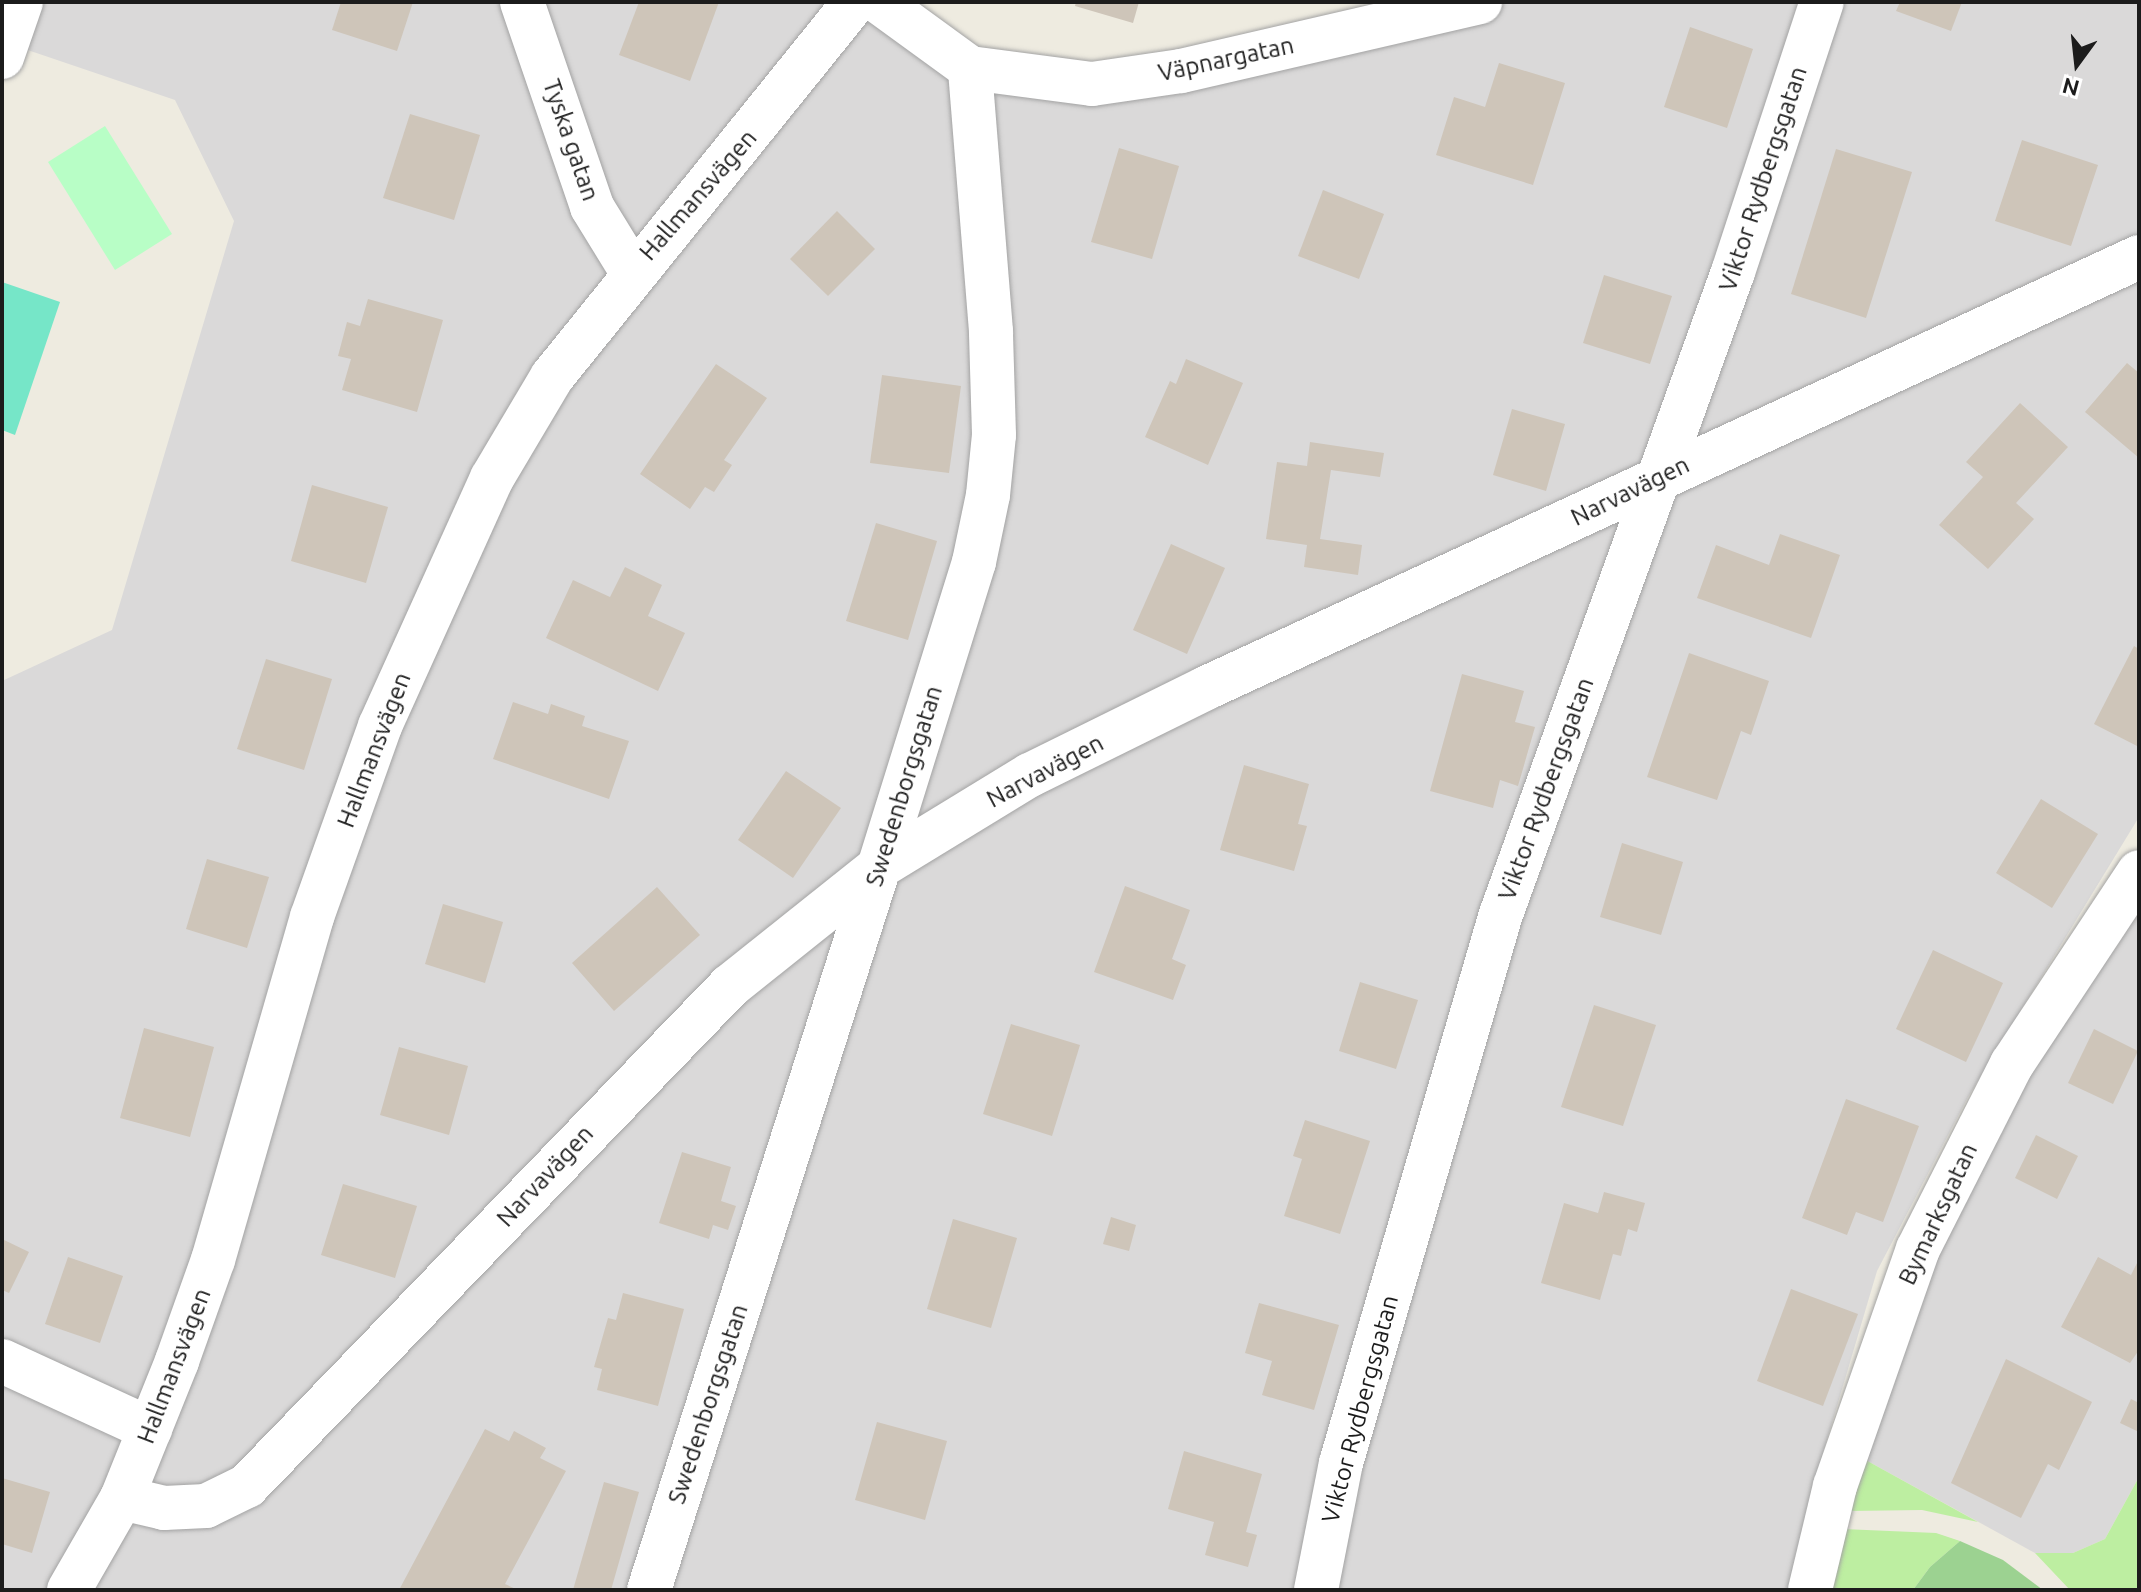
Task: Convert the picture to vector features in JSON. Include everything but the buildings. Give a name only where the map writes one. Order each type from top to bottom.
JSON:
[{"type":"street","points":[[2,57],[21,2]]},
{"type":"street","name":"Tyska gatan","points":[[522,2],[592,207],[632,272]]},
{"type":"street","name":"Hallmansvägen","points":[[69,1590],[122,1498],[199,1301],[312,917],[380,726],[492,478],[552,377],[632,272],[796,80],[855,2]]},
{"type":"street","points":[[879,2],[970,68]]},
{"type":"street","name":"Väpnargatan","points":[[970,68],[1092,84],[1181,71],[1480,2]]},
{"type":"street","name":"Viktor Rydbergsgatan","points":[[1316,1590],[1341,1463],[1442,1102],[1500,917],[1733,272],[1822,2]]},
{"type":"street","name":"Swedenborgsgatan","points":[[649,1590],[974,562],[988,495],[994,435],[991,331],[970,68]]},
{"type":"street","name":"Narvavägen","points":[[122,1498],[164,1508],[206,1506],[247,1486],[730,986],[879,867],[1030,775],[1657,477],[2139,257]]},
{"type":"street","name":"Bymarksgatan","points":[[1810,1590],[1835,1486],[1918,1249],[2012,1064],[2139,872]]},
{"type":"street","points":[[2,1361],[150,1429]]},
{"type":"shaded area","points":[[2,2],[879,2],[970,68],[1092,84],[1480,2],[2139,2],[2139,817],[1968,1097],[1877,1271],[1816,1477],[1794,1590],[2,1590],[2,681],[112,630],[234,221],[175,100],[7,43]]},
{"type":"shaded area","points":[[2139,903],[2139,1477],[2105,1539],[2073,1553],[2035,1553],[1862,1458],[1893,1358],[2001,1116]]},
{"type":"green space","points":[[105,126],[172,234],[115,270],[48,162]]},
{"type":"green space","points":[[2,282],[60,302],[15,435],[2,430]]},
{"type":"green space","points":[[1862,1458],[1978,1522],[1922,1510],[1848,1511]]},
{"type":"green space","points":[[2139,1477],[2139,1590],[2070,1590],[2035,1553],[2073,1553],[2105,1539]]},
{"type":"green space","points":[[1843,1529],[1936,1533],[1960,1541],[1930,1567],[1913,1590],[1829,1590]]},
{"type":"green space","points":[[1960,1541],[2003,1560],[2043,1590],[1913,1590],[1930,1567]]}]
